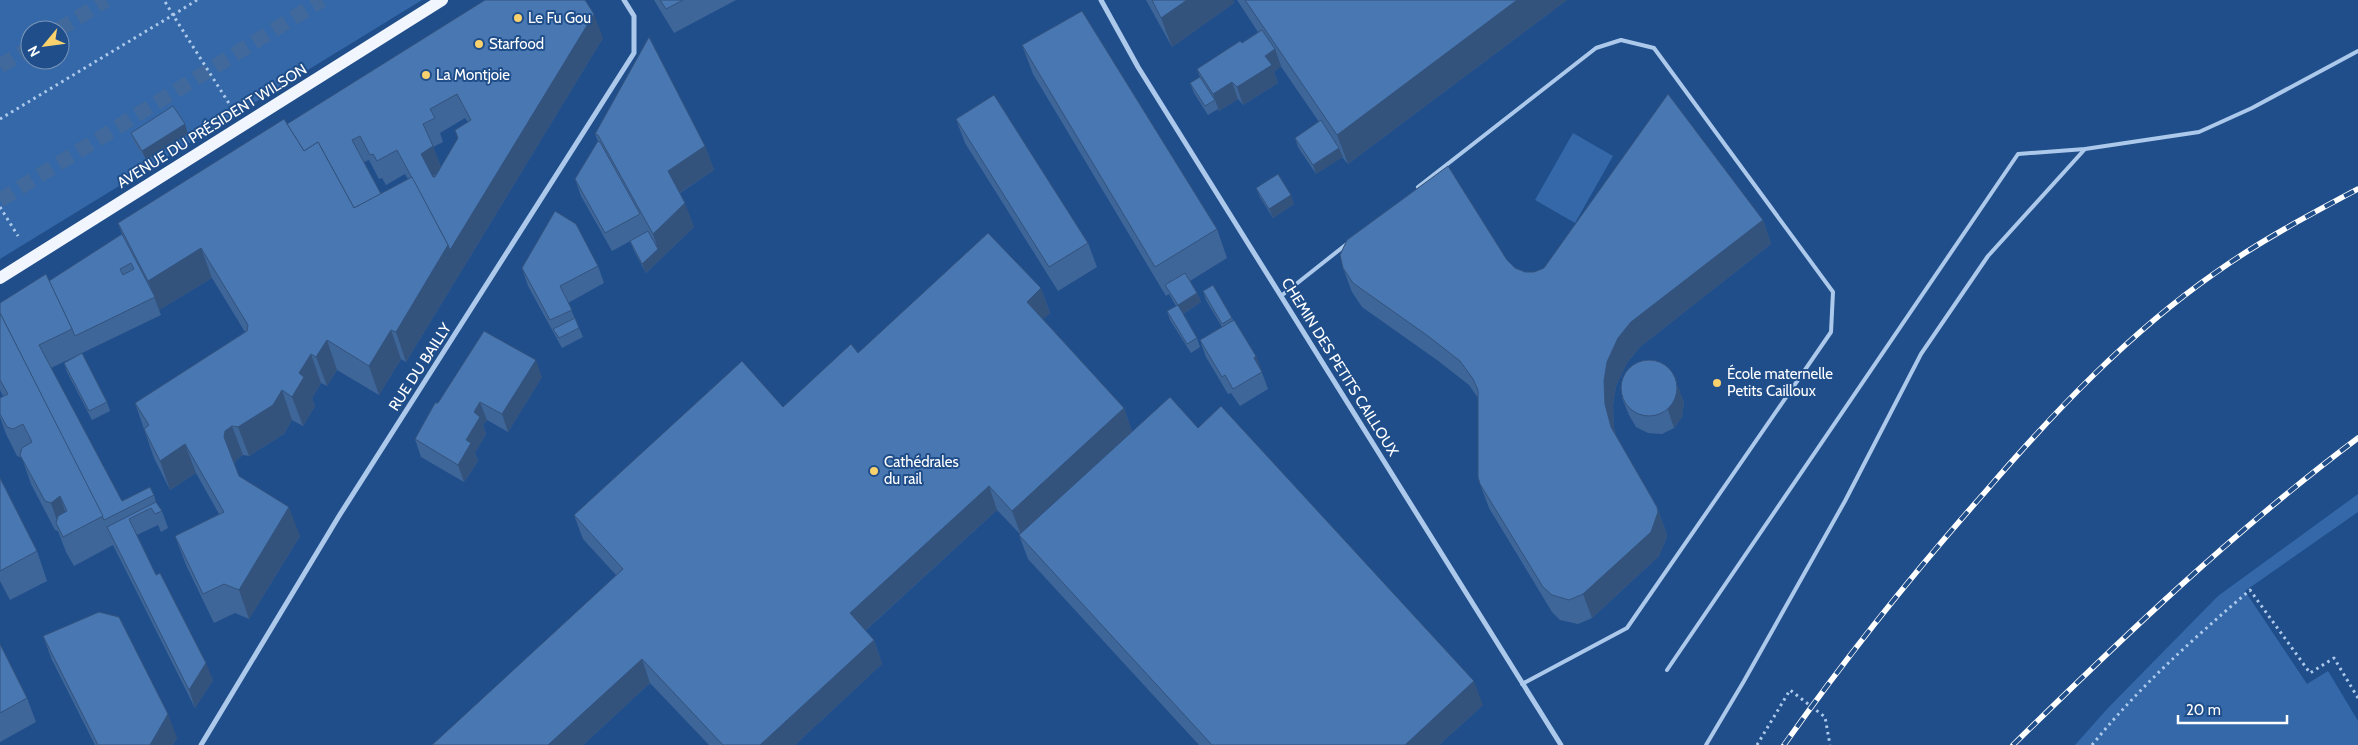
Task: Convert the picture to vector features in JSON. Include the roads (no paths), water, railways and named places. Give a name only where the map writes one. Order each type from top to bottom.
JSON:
[{"type":"main road","name":"AVENUE DU PRÉSIDENT WILSON","points":[[0,278],[442,0]]},
{"type":"street","name":"RUE DU BAILLY","points":[[201,745],[339,516],[634,53],[634,16],[624,0]]},
{"type":"street","name":"CHEMIN DES PETITS CAILLOUX","points":[[1101,0],[1138,67],[1561,745]]},
{"type":"lane","points":[[1412,192],[1596,48],[1621,40],[1654,48],[1833,292],[1831,332],[1628,628],[1522,684]]},
{"type":"lane","points":[[1667,670],[2018,154],[2084,148],[2199,132],[2252,108],[2358,51]]},
{"type":"lane","points":[[1706,745],[1744,682],[1845,500],[1921,354],[1988,256],[2084,148]]},
{"type":"lane","points":[[1281,296],[1350,241]]},
{"type":"tunnel","points":[[70,22],[106,0]]},
{"type":"tunnel","points":[[0,200],[322,0]]},
{"type":"tunnel","points":[[0,66],[20,54]]},
{"type":"railway","points":[[1784,745],[1857,647],[1933,552],[2038,432],[2094,375],[2152,321],[2232,261],[2267,239],[2358,189]]},
{"type":"railway","points":[[2013,745],[2180,586],[2312,473],[2358,438]]},
{"type":"place","name":"Le Fu Gou","points":[[518,18]]},
{"type":"place","name":"Starfood","points":[[479,44]]},
{"type":"place","name":"La Montjoie","points":[[426,75]]},
{"type":"place","name":"École maternelle Petits Cailloux","points":[[1717,383]]},
{"type":"place","name":"Cathédrales du rail","points":[[874,471]]}]
